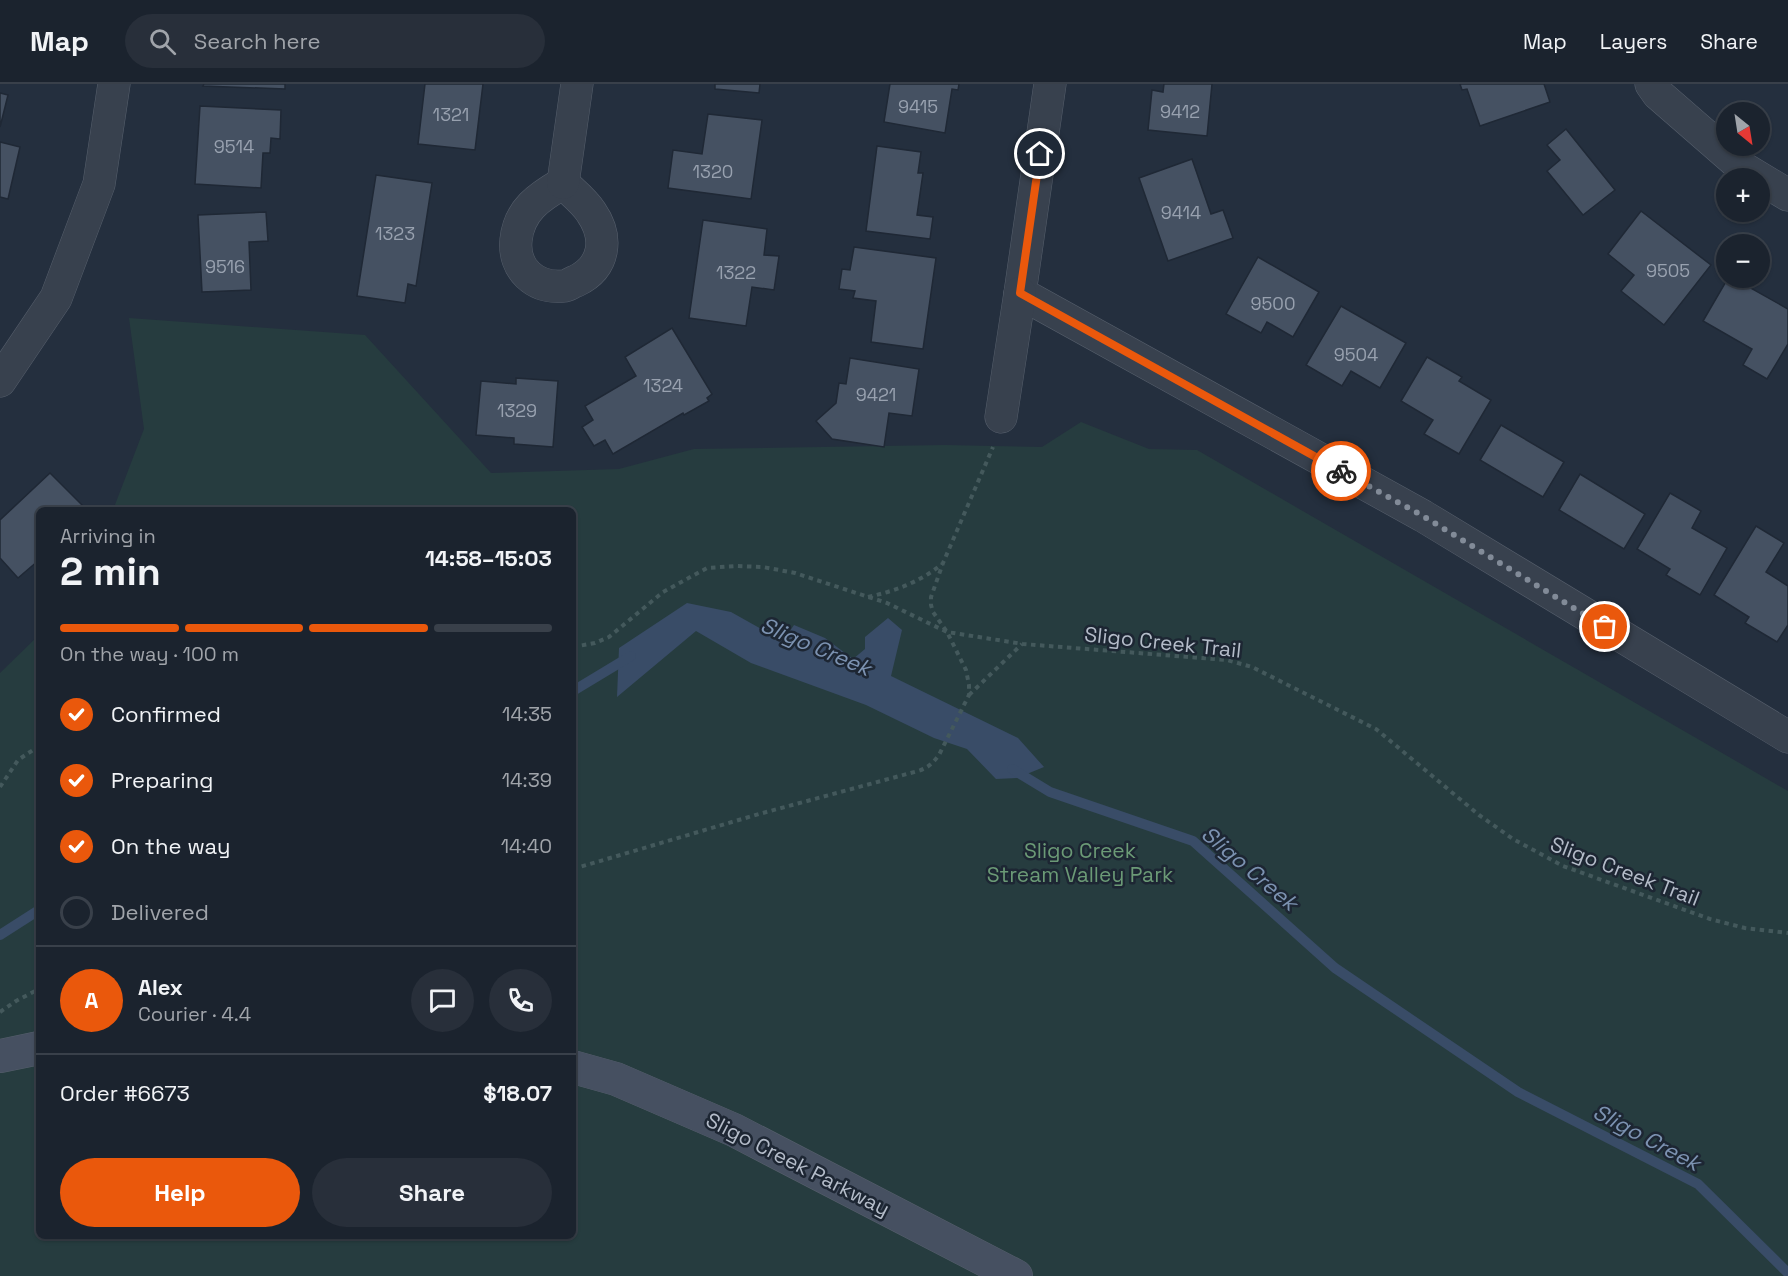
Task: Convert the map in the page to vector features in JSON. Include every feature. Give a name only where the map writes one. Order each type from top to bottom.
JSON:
[{"type":"street","points":[[0,381],[57,298],[99,184],[114,84]]},
{"type":"street","points":[[563,183],[577,84]]},
{"type":"street","points":[[1001,417],[1050,84]]},
{"type":"street","points":[[1651,84],[1658,94],[1743,168],[1788,195]]},
{"type":"street","points":[[1020,293],[1423,516],[1788,737]]},
{"type":"street","points":[[0,1056],[36,1049]]},
{"type":"street","name":"Sligo Creek Parkway","points":[[576,1068],[616,1079],[734,1130],[1016,1276]]},
{"type":"path","points":[[968,697],[969,685],[966,670],[947,632],[937,619],[931,606],[931,597],[943,563],[995,444],[1001,417]]},
{"type":"path","points":[[867,597],[894,591],[913,583],[930,574],[943,563]]},
{"type":"path","name":"Sligo Creek Trail","points":[[576,646],[595,644],[609,637],[663,592],[707,568],[736,566],[795,573],[887,603],[947,632],[1023,644],[1227,660],[1252,667],[1376,729],[1479,815],[1513,839],[1563,866],[1710,920],[1745,928],[1788,933]]},
{"type":"path","points":[[576,868],[813,798],[927,768],[939,755],[968,697],[1023,644]]},
{"type":"path","points":[[0,787],[18,760],[36,748]]},
{"type":"path","points":[[0,1012],[16,1000],[36,990]]},
{"type":"green space","name":"Sligo Creek Stream Valley Park","points":[[129,318],[365,335],[491,473],[619,469],[694,449],[944,445],[1042,447],[1081,422],[1149,449],[1197,450],[1788,791],[1788,1276],[0,1276],[0,673],[36,638],[36,1239],[576,1239],[576,507],[114,507],[144,429]]},
{"type":"water","points":[[687,603],[731,612],[783,641],[794,625],[825,638],[853,659],[865,649],[865,637],[888,618],[902,630],[891,676],[1018,738],[1044,767],[1017,778],[996,779],[967,749],[934,738],[866,705],[751,663],[696,631],[617,697],[619,648]]},
{"type":"building","points":[[204,84],[285,84],[285,89],[203,86]]},
{"type":"building","points":[[425,84],[483,84],[475,150],[418,144]]},
{"type":"building","points":[[715,84],[760,84],[759,93],[715,89]]},
{"type":"building","points":[[890,84],[959,84],[958,90],[952,89],[945,133],[884,122]]},
{"type":"building","points":[[1164,84],[1212,84],[1207,136],[1148,130],[1152,90],[1163,92]]},
{"type":"building","points":[[1460,84],[1544,84],[1550,102],[1480,126],[1467,89],[1462,90]]},
{"type":"building","points":[[0,93],[8,95],[0,127]]},
{"type":"building","points":[[200,106],[281,110],[280,139],[271,138],[270,153],[263,153],[261,188],[195,184]]},
{"type":"building","points":[[708,114],[762,120],[751,199],[668,188],[673,150],[702,154]]},
{"type":"building","points":[[1566,129],[1615,190],[1583,215],[1547,171],[1560,160],[1547,145]]},
{"type":"building","points":[[0,142],[20,147],[8,199],[0,197]]},
{"type":"building","points":[[877,146],[921,152],[918,173],[923,173],[917,215],[933,217],[930,239],[866,231]]},
{"type":"building","points":[[1192,159],[1211,214],[1223,210],[1233,238],[1168,261],[1139,178]]},
{"type":"building","points":[[376,175],[432,183],[416,286],[408,284],[405,303],[357,296]]},
{"type":"building","points":[[1641,211],[1711,265],[1664,325],[1621,291],[1634,275],[1608,254]]},
{"type":"building","points":[[266,212],[268,241],[249,242],[251,290],[202,292],[198,215]]},
{"type":"building","points":[[703,220],[767,229],[764,255],[779,256],[774,290],[752,287],[746,326],[689,318]]},
{"type":"building","points":[[854,247],[936,258],[923,349],[871,342],[876,301],[853,298],[855,291],[839,289],[842,269],[850,270]]},
{"type":"building","points":[[1258,257],[1319,292],[1293,337],[1267,322],[1261,333],[1226,314]]},
{"type":"building","points":[[1722,288],[1751,288],[1788,309],[1788,344],[1767,379],[1743,365],[1752,349],[1703,321]]},
{"type":"building","points":[[1341,306],[1406,343],[1380,388],[1351,371],[1342,386],[1306,365]]},
{"type":"building","points":[[672,328],[712,394],[707,398],[709,401],[684,415],[683,413],[613,454],[605,440],[594,446],[582,427],[593,420],[585,406],[636,376],[625,357]]},
{"type":"building","points":[[1427,357],[1462,377],[1459,381],[1491,400],[1459,454],[1424,434],[1433,420],[1401,401]]},
{"type":"building","points":[[850,358],[919,369],[912,416],[889,413],[884,447],[832,439],[816,421],[836,403],[839,383],[846,384]]},
{"type":"building","points":[[516,378],[558,381],[553,447],[514,444],[514,438],[476,435],[481,381],[516,384]]},
{"type":"building","points":[[1501,425],[1564,462],[1543,497],[1480,460]]},
{"type":"building","points":[[50,473],[84,507],[36,507],[36,563],[18,578],[0,558],[0,520]]},
{"type":"building","points":[[1580,474],[1645,514],[1624,549],[1559,510]]},
{"type":"building","points":[[1670,493],[1701,511],[1692,528],[1727,548],[1700,595],[1666,575],[1670,569],[1637,549]]},
{"type":"building","points":[[1756,526],[1784,543],[1766,572],[1788,586],[1788,625],[1777,642],[1745,623],[1749,617],[1714,595]]},
{"type":"waterway","name":"Sligo Creek","points":[[576,689],[631,656]]},
{"type":"waterway","name":"Sligo Creek","points":[[1012,769],[1050,792],[1193,841],[1335,968],[1518,1092],[1698,1184],[1788,1273]]},
{"type":"waterway","name":"Sligo Creek","points":[[0,935],[36,912]]},
{"type":"way so far","points":[[1341,471],[1423,516],[1605,627]]},
{"type":"route","points":[[1040,154],[1020,293],[1341,471]]}]
